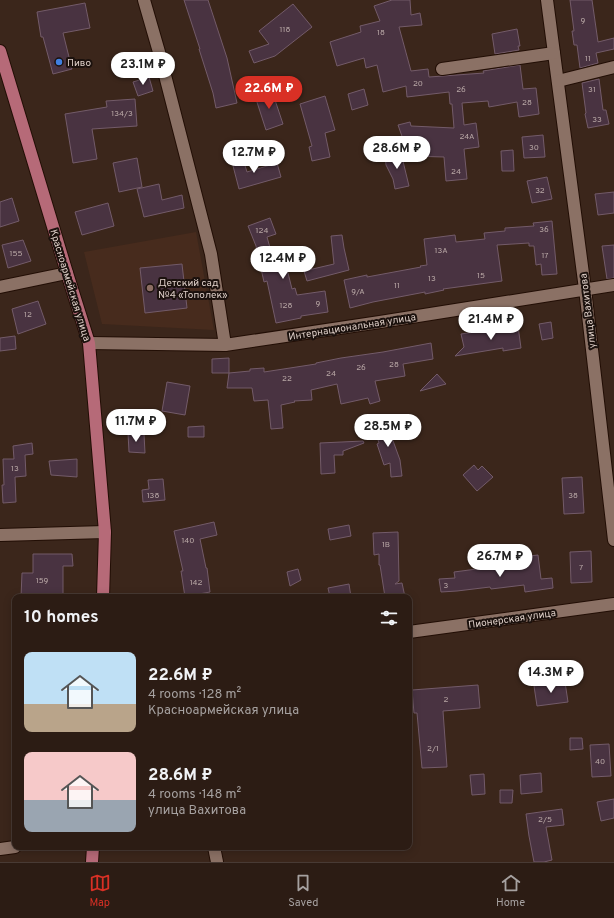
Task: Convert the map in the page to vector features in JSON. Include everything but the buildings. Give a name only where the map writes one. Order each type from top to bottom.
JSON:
[{"type":"main road","name":"Красноармейская улица","points":[[0,51],[89,343],[105,532],[103,594]]},
{"type":"main road","points":[[92,862],[93,850]]},
{"type":"street","points":[[144,0],[211,254],[225,345]]},
{"type":"street","name":"улица Вахитова","points":[[547,0],[585,289],[614,540]]},
{"type":"street","points":[[442,69],[554,53]]},
{"type":"street","points":[[558,81],[614,67]]},
{"type":"street","points":[[0,287],[67,273]]},
{"type":"street","name":"Интернациональная улица","points":[[89,343],[225,345],[614,285]]},
{"type":"street","points":[[0,535],[105,532]]},
{"type":"street","name":"Пионерская улица","points":[[412,632],[614,604]]},
{"type":"street","points":[[0,849],[12,847]]},
{"type":"street","points":[[215,850],[217,862]]},
{"type":"shaded area","name":"Детский сад №4 «Тополек»","points":[[196,232],[214,330],[102,324],[84,252]]},
{"type":"place","name":"Пиво","points":[[59,62]]},
{"type":"place","name":"Детский сад №4 «Тополек»","points":[[150,288]]}]
